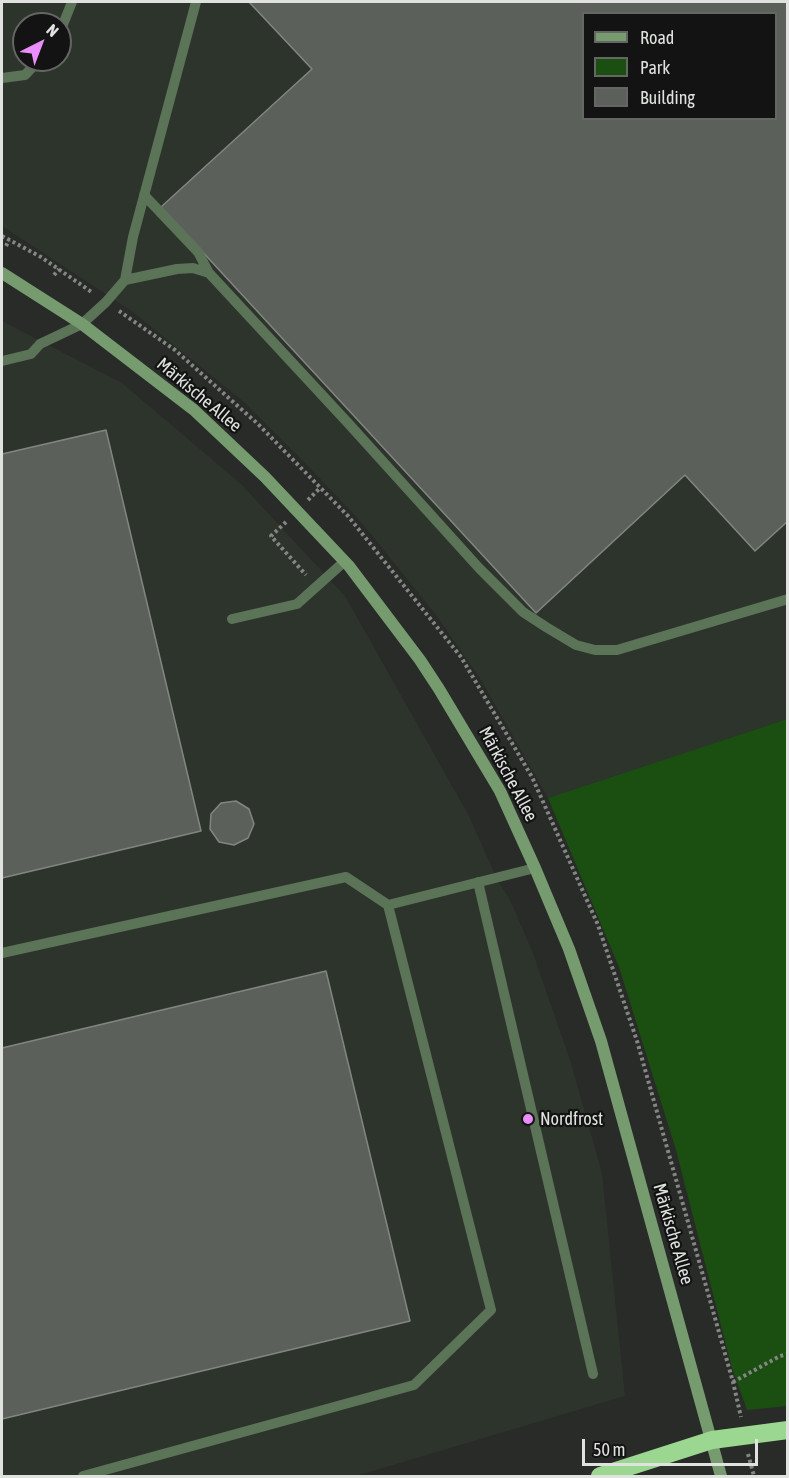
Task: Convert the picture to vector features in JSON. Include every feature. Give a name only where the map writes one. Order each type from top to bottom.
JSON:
[{"type":"highway","points":[[600,1476],[712,1440],[788,1430]]},
{"type":"street","name":"Märkische Allee","points":[[2,273],[82,324],[194,410],[265,477],[345,561],[420,660],[500,790],[568,949],[601,1041],[722,1476]]},
{"type":"lane","points":[[2,361],[31,354],[40,344],[82,324],[125,280],[133,237],[196,2]]},
{"type":"lane","points":[[2,78],[25,75],[28,72]]},
{"type":"lane","points":[[144,195],[198,252],[209,273],[479,568],[523,612],[546,627],[576,645],[595,650],[617,650],[788,599]]},
{"type":"lane","points":[[125,280],[177,269],[193,268],[209,273]]},
{"type":"lane","points":[[232,619],[297,604],[345,561]]},
{"type":"lane","points":[[388,904],[535,868]]},
{"type":"lane","points":[[2,953],[346,877],[388,904],[491,1310],[414,1385],[83,1476]]},
{"type":"lane","points":[[478,882],[593,1374]]},
{"type":"path","points":[[2,236],[41,257],[175,350],[258,424],[348,516],[461,657],[532,777],[598,925],[637,1041],[733,1382],[780,1356],[788,1354]]},
{"type":"path","points":[[6,246],[9,240]]},
{"type":"path","points":[[54,275],[59,269]]},
{"type":"path","points":[[747,1452],[754,1476]]},
{"type":"shaded area","points":[[2,2],[787,2],[787,719],[548,798],[481,680],[436,615],[362,523],[244,402],[133,312],[2,226]]},
{"type":"shaded area","name":"Nordfrost","points":[[2,321],[122,383],[241,484],[345,596],[469,816],[533,953],[571,1063],[602,1173],[625,1396],[356,1476],[2,1476]]},
{"type":"green space","points":[[787,719],[787,1406],[747,1410],[732,1368],[676,1150],[619,967],[548,798]]},
{"type":"building","points":[[249,2],[788,2],[788,521],[755,551],[685,475],[536,613],[161,207],[312,69]]},
{"type":"building","points":[[106,430],[201,831],[2,878],[2,454]]},
{"type":"building","points":[[236,801],[249,809],[254,824],[248,838],[234,845],[219,842],[210,829],[211,814],[221,803]]},
{"type":"building","points":[[326,971],[410,1321],[2,1419],[2,1048]]},
{"type":"place","name":"Nordfrost","points":[[528,1119]]}]
